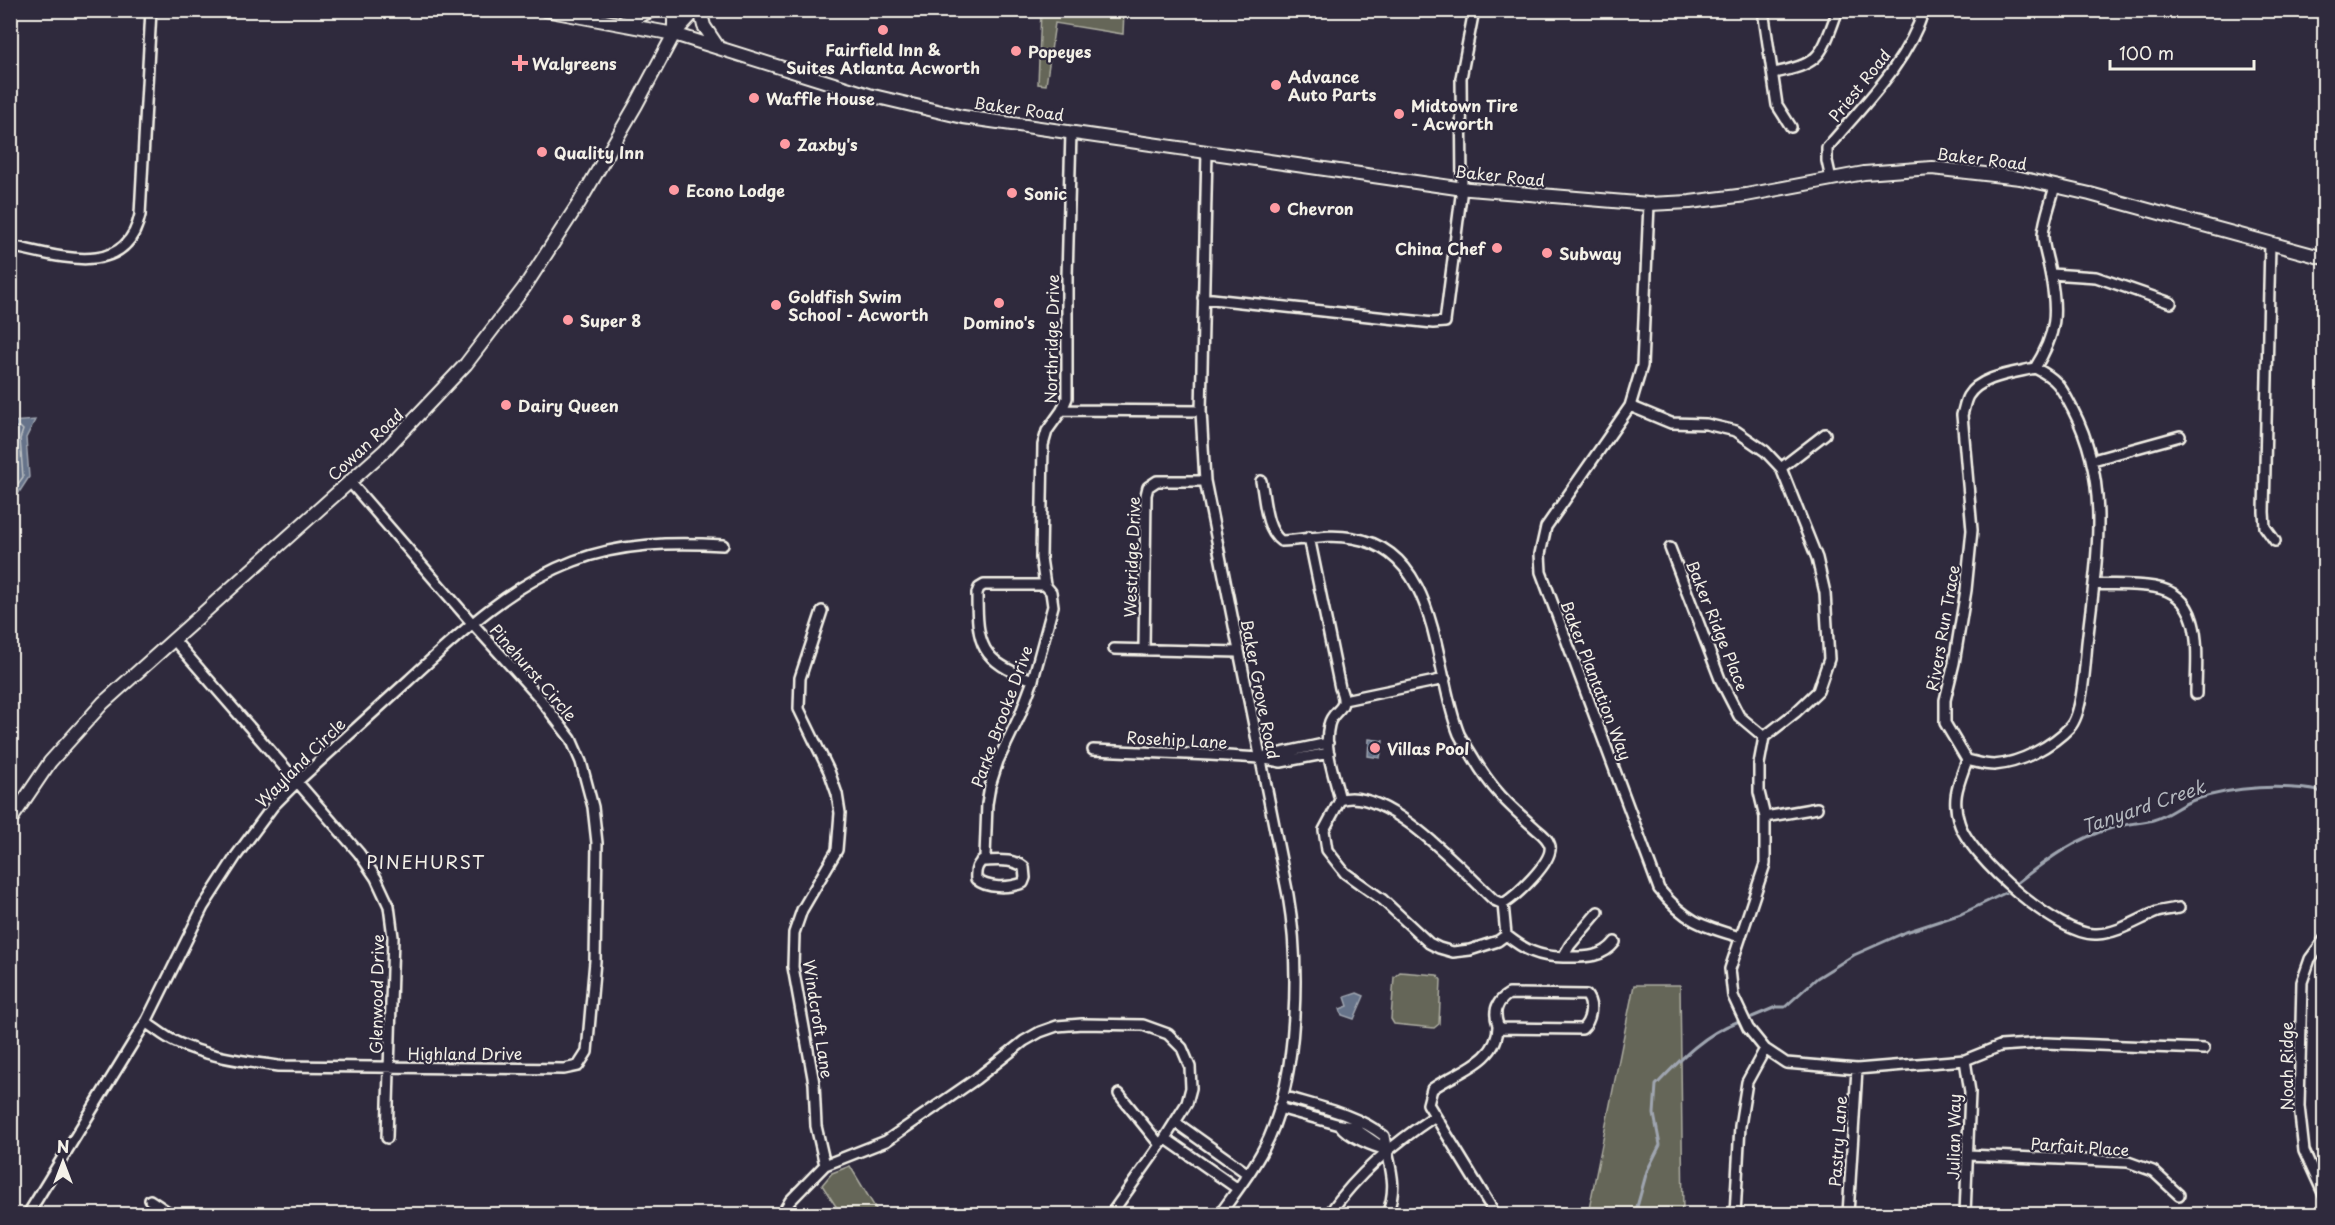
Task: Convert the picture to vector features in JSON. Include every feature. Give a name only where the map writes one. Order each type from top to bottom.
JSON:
[{"type":"main road","name":"Baker Road","points":[[545,10],[674,34],[869,95],[963,117],[1462,188],[1649,204],[1746,195],[1892,169],[1932,168],[2020,178],[2055,186],[2325,258]]},
{"type":"main road","points":[[618,24],[653,10]]},
{"type":"main road","points":[[674,34],[675,10]]},
{"type":"main road","points":[[674,34],[698,10],[704,26],[718,47]]},
{"type":"main road","name":"Cowan Road","points":[[10,821],[50,762],[77,729],[103,703],[384,451],[449,384],[516,301],[579,203],[674,34]]},
{"type":"street","points":[[10,246],[92,260],[112,255],[126,243],[134,232],[140,215],[151,10]]},
{"type":"street","points":[[1203,298],[1433,323],[1445,322],[1462,188],[1461,78],[1474,10]]},
{"type":"street","points":[[1764,10],[1778,105],[1791,127]]},
{"type":"street","points":[[1773,73],[1801,68],[1821,53],[1838,10]]},
{"type":"street","name":"Priest Road","points":[[1831,179],[1827,148],[1893,70],[1913,41],[1924,10]]},
{"type":"street","name":"Northridge Drive","points":[[1071,132],[1067,277],[1067,398],[1062,410],[1202,411]]},
{"type":"street","name":"Baker Grove Road","points":[[1208,152],[1203,298],[1204,481],[1288,895],[1295,943],[1294,1006],[1279,1108],[1268,1140],[1220,1215]]},
{"type":"street","points":[[2055,186],[2043,236],[2051,274],[2055,325],[2049,346],[2035,368],[2054,377],[2084,432],[2093,460],[2100,526],[2081,700],[2072,726],[2044,747],[2017,761],[1992,765],[1967,760],[1954,797],[1959,823],[1969,843],[2044,914],[2071,929],[2095,935],[2136,923],[2157,912],[2179,908]]},
{"type":"street","name":"Baker Plantation Way","points":[[1649,204],[1642,366],[1630,406],[1546,527],[1540,554],[1541,572],[1659,889],[1676,910],[1705,927],[1740,937]]},
{"type":"street","points":[[2270,243],[2264,512],[2265,526],[2275,541]]},
{"type":"street","points":[[2051,274],[2096,277],[2171,303]]},
{"type":"street","name":"Rivers Run Trace","points":[[1967,760],[1945,723],[1944,700],[1954,663],[1966,590],[1972,530],[1962,415],[1968,397],[1977,387],[1998,377],[2035,368]]},
{"type":"street","points":[[1630,406],[1646,415],[1671,423],[1706,424],[1736,432],[1765,451],[1781,468],[1817,558],[1825,593],[1829,659],[1818,691],[1764,737],[1759,764],[1759,792],[1765,817],[1766,864],[1730,969],[1733,996],[1748,1028],[1765,1049],[1786,1063],[1857,1069],[1965,1060],[2000,1046],[2045,1043],[2204,1049]]},
{"type":"street","name":"Parke Brooke Drive","points":[[981,861],[1019,863],[1024,867],[1023,883],[1014,886],[982,884],[976,879],[976,869],[981,861],[985,857],[990,786],[998,761],[1020,715],[1053,606],[1051,592],[1045,585],[1041,558],[1043,445],[1047,431],[1062,410]]},
{"type":"street","points":[[1781,468],[1825,434]]},
{"type":"street","points":[[2093,460],[2180,436]]},
{"type":"street","name":"Pinehurst Circle","points":[[350,481],[538,696],[571,739],[581,762],[593,807],[597,843],[595,961],[588,1052],[578,1066]]},
{"type":"street","name":"Westridge Drive","points":[[1144,650],[1146,495],[1148,488],[1157,481],[1204,481]]},
{"type":"street","points":[[1261,481],[1269,523],[1276,537],[1281,541],[1332,535],[1368,541],[1394,556],[1405,567],[1418,588],[1427,612],[1460,734],[1497,794],[1546,837],[1550,847],[1549,856],[1535,875],[1503,904]]},
{"type":"street","points":[[1309,537],[1344,700],[1342,707],[1330,719],[1329,748],[1340,800],[1324,830],[1327,850],[1345,873],[1383,900],[1429,943],[1439,948],[1453,952],[1470,950],[1490,944],[1506,935]]},
{"type":"street","name":"Wayland Circle","points":[[28,1215],[147,1020],[203,907],[236,856],[273,806],[298,781],[472,622],[539,578],[575,561],[618,549],[682,542],[723,545]]},
{"type":"street","name":"Baker Ridge Place","points":[[1670,548],[1720,679],[1739,716],[1764,737]]},
{"type":"street","points":[[2094,584],[2155,587],[2178,595],[2188,608],[2196,633],[2196,694]]},
{"type":"street","points":[[1032,680],[1000,666],[981,643],[977,628],[977,593],[984,585],[1045,585]]},
{"type":"street","name":"Windcroft Lane","points":[[822,611],[800,678],[799,709],[829,771],[837,794],[840,813],[837,850],[802,910],[794,933],[793,967],[814,1083],[816,1126],[825,1165]]},
{"type":"street","name":"Glenwood Drive","points":[[174,640],[359,853],[376,878],[389,906],[393,937],[387,1138]]},
{"type":"street","points":[[1114,649],[1238,652]]},
{"type":"street","points":[[1344,700],[1445,679]]},
{"type":"street","name":"Rosehip Lane","points":[[1093,750],[1260,758],[1329,748]]},
{"type":"street","points":[[1340,800],[1357,798],[1377,804],[1394,813],[1416,828],[1494,900],[1503,904]]},
{"type":"street","points":[[1765,817],[1817,808]]},
{"type":"street","points":[[1503,904],[1506,935]]},
{"type":"street","points":[[1563,957],[1570,945],[1598,912]]},
{"type":"street","points":[[1506,935],[1535,954],[1563,957],[1600,954],[1610,949],[1615,942]]},
{"type":"street","name":"Noah Ridge","points":[[2325,940],[2310,959],[2302,982],[2299,1106],[2304,1150],[2325,1194]]},
{"type":"street","points":[[1491,1215],[1491,1207],[1428,1104],[1432,1089],[1488,1054],[1498,1038],[1496,1008],[1501,999],[1509,994],[1586,995],[1590,999],[1587,1024],[1582,1029],[1538,1030],[1501,1028],[1498,1025]]},
{"type":"street","name":"Highland Drive","points":[[147,1020],[148,1024],[175,1042],[205,1053],[239,1061],[278,1066],[564,1069],[578,1066]]},
{"type":"street","points":[[783,1215],[790,1201],[825,1165],[886,1141],[976,1079],[1024,1041],[1040,1032],[1057,1026],[1113,1023],[1143,1025],[1168,1034],[1184,1052],[1191,1076],[1189,1098],[1163,1142],[1111,1215]]},
{"type":"street","points":[[1735,1215],[1740,1126],[1747,1082],[1765,1049]]},
{"type":"street","name":"Julian Way","points":[[1965,1060],[1970,1092],[1965,1215]]},
{"type":"street","name":"Pastry Lane","points":[[1848,1215],[1857,1069]]},
{"type":"street","points":[[1119,1094],[1163,1142],[1238,1190]]},
{"type":"street","points":[[1282,1096],[1324,1108],[1374,1128],[1384,1136],[1394,1190],[1387,1215]]},
{"type":"street","points":[[1279,1108],[1353,1127],[1387,1150]]},
{"type":"street","points":[[1329,1215],[1360,1175],[1387,1150],[1435,1116]]},
{"type":"street","points":[[1175,1122],[1248,1174]]},
{"type":"street","name":"Parfait Place","points":[[1968,1155],[2128,1162],[2153,1171],[2179,1195]]},
{"type":"street","points":[[150,1200],[171,1215]]},
{"type":"green space","points":[[1041,11],[1124,11],[1123,34],[1055,23],[1046,85],[1038,84]]},
{"type":"green space","points":[[1400,972],[1437,975],[1441,980],[1439,1024],[1434,1028],[1394,1024],[1391,1019],[1394,977]]},
{"type":"green space","points":[[1634,985],[1680,985],[1683,1214],[1588,1214]]},
{"type":"green space","points":[[850,1166],[879,1214],[841,1214],[822,1185],[832,1173]]},
{"type":"water","points":[[35,420],[26,438],[29,477],[11,505],[11,422]]},
{"type":"water","name":"Villas Pool","points":[[1369,739],[1383,741],[1380,758],[1368,756]]},
{"type":"water","points":[[1357,993],[1364,996],[1354,1019],[1342,1015],[1340,1009],[1348,1006],[1345,997]]},
{"type":"waterway","name":"Tanyard Creek","points":[[2018,882],[2051,857],[2086,837],[2122,825],[2158,818],[2189,802],[2210,795],[2242,789],[2275,787],[2324,792]]},
{"type":"waterway","name":"Tanyard Creek","points":[[1752,1017],[1776,1007],[1785,1007],[1817,978],[1854,955],[1906,932],[1961,914],[2005,893]]},
{"type":"waterway","name":"Tanyard Creek","points":[[1635,1214],[1647,1171],[1660,1145],[1654,1114],[1656,1085],[1683,1057],[1703,1041],[1737,1022]]},
{"type":"place","name":"Fairfield Inn & Suites Atlanta Acworth","points":[[883,30]]},
{"type":"place","name":"Popeyes","points":[[1016,51]]},
{"type":"place","name":"Walgreens","points":[[520,63]]},
{"type":"place","name":"Advance Auto Parts","points":[[1276,85]]},
{"type":"place","name":"Waffle House","points":[[754,98]]},
{"type":"place","name":"Midtown Tire - Acworth","points":[[1399,114]]},
{"type":"place","name":"Zaxby's","points":[[785,144]]},
{"type":"place","name":"Quality Inn","points":[[542,152]]},
{"type":"place","name":"Econo Lodge","points":[[674,190]]},
{"type":"place","name":"Sonic","points":[[1012,193]]},
{"type":"place","name":"Chevron","points":[[1275,208]]},
{"type":"place","name":"China Chef","points":[[1497,248]]},
{"type":"place","name":"Subway","points":[[1547,253]]},
{"type":"place","name":"Domino's","points":[[999,303]]},
{"type":"place","name":"Goldfish Swim School - Acworth","points":[[776,305]]},
{"type":"place","name":"Super 8","points":[[568,320]]},
{"type":"place","name":"Dairy Queen","points":[[506,405]]},
{"type":"place","name":"Villas Pool","points":[[1375,748]]},
{"type":"district","name":"PINEHURST","points":[[426,861]]}]
